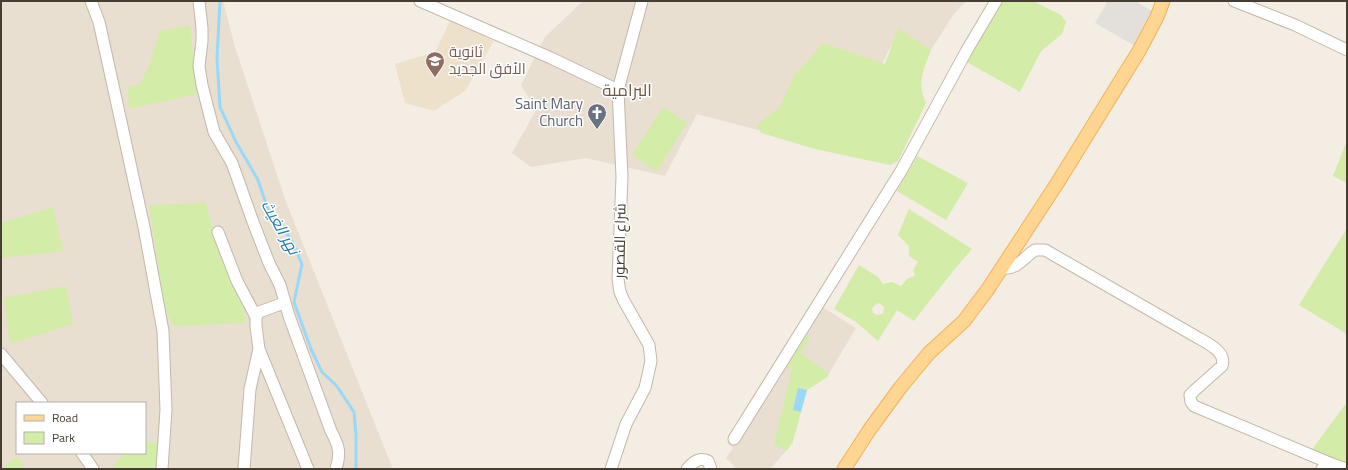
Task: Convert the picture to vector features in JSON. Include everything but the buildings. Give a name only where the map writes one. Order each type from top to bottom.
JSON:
[{"type":"main road","points":[[844,469],[870,429],[900,388],[929,353],[964,321],[980,303],[1058,182],[1139,51],[1157,17],[1163,1]]},
{"type":"street","points":[[91,1],[99,22],[144,227],[163,330],[166,410],[162,469]]},
{"type":"street","points":[[199,1],[202,28],[199,66],[205,100],[214,132],[232,163],[269,263],[280,285],[284,303],[331,431],[339,448],[339,458],[336,469]]},
{"type":"street","points":[[420,1],[551,58],[618,90]]},
{"type":"street","name":"شراع القصور","points":[[611,469],[626,424],[645,388],[651,361],[649,345],[624,301],[620,292],[618,279],[622,177],[618,90],[642,1]]},
{"type":"street","points":[[734,439],[901,171],[996,1]]},
{"type":"street","points":[[1234,1],[1295,25],[1347,50]]},
{"type":"street","points":[[218,232],[237,281],[256,317],[259,349],[308,469]]},
{"type":"street","points":[[1003,268],[1008,269],[1016,266],[1035,250],[1045,250],[1195,336],[1210,345],[1223,356],[1224,362],[1222,366],[1190,395],[1190,399],[1194,406],[1346,469]]},
{"type":"street","points":[[256,317],[259,312],[284,303]]},
{"type":"street","points":[[244,469],[250,389],[259,349]]},
{"type":"street","points":[[1,354],[41,402]]},
{"type":"street","points":[[83,454],[93,469]]},
{"type":"street","points":[[687,469],[692,463],[700,459],[708,462],[711,469]]},
{"type":"street","points":[[1322,469],[1332,464]]},
{"type":"shaded area","points":[[1,1],[223,1],[235,47],[285,199],[393,469],[1,469]]},
{"type":"shaded area","points":[[583,1],[966,1],[953,15],[931,50],[898,32],[879,70],[762,131],[697,114],[665,176],[586,158],[531,167],[512,153],[536,110],[521,85],[545,37]]},
{"type":"shaded area","points":[[1108,1],[1135,1],[1155,13],[1135,46],[1095,23]]},
{"type":"shaded area","name":"ثانوية الأفق الجديد","points":[[451,19],[494,41],[465,91],[434,111],[405,103],[395,64],[435,52]]},
{"type":"shaded area","points":[[813,301],[856,328],[827,377],[807,390],[792,444],[770,469],[737,469],[726,458],[733,448],[728,444]]},
{"type":"green space","points":[[1001,1],[1033,1],[1061,15],[1066,22],[1062,34],[1041,51],[1020,92],[965,61]]},
{"type":"green space","points":[[190,25],[197,94],[129,109],[128,88],[140,84],[150,63],[160,31]]},
{"type":"green space","points":[[898,28],[931,50],[921,82],[923,96],[926,103],[898,161],[890,165],[815,149],[761,133],[757,125],[780,107],[795,74],[823,43],[885,64]]},
{"type":"green space","points":[[663,107],[687,123],[657,171],[632,155]]},
{"type":"green space","points":[[1347,140],[1347,183],[1333,176]]},
{"type":"green space","points":[[917,156],[968,183],[946,220],[897,191]]},
{"type":"green space","points":[[206,203],[220,257],[243,307],[246,323],[174,326],[165,309],[149,205]]},
{"type":"green space","points":[[53,207],[63,251],[1,258],[1,223]]},
{"type":"green space","points":[[909,209],[972,249],[914,321],[897,310],[878,341],[856,322],[834,309],[859,265],[878,277],[883,284],[892,282],[901,286],[907,279],[915,276],[913,270],[918,262],[909,256],[909,246],[898,235]],"holes":[[[879,303],[884,307],[882,314],[877,315],[873,313],[872,308],[875,305]]]},
{"type":"green space","points":[[1347,228],[1347,334],[1299,305]]},
{"type":"green space","points":[[66,286],[73,324],[10,344],[4,298]]},
{"type":"green space","points":[[807,335],[810,338],[800,353],[829,373],[827,377],[807,390],[798,388],[793,410],[801,412],[792,444],[786,451],[774,444],[793,364],[788,370],[784,367]]},
{"type":"green space","points":[[1347,402],[1347,465],[1311,451]]},
{"type":"green space","points":[[146,442],[160,443],[158,469],[114,469],[113,466],[124,454],[146,454]]},
{"type":"green space","points":[[19,457],[25,469],[3,469],[8,462]]},
{"type":"water","points":[[798,388],[807,390],[801,412],[793,410]]},
{"type":"waterway","name":"نهر الغيث","points":[[220,1],[217,58],[220,107],[236,142],[258,180],[268,210],[291,239],[302,264],[294,302],[311,349],[322,372],[336,385],[354,412],[356,469]]},
{"type":"place","name":"ثانوية الأفق الجديد","points":[[435,78]]},
{"type":"place","name":"Saint Mary Church","points":[[597,130]]},
{"type":"district","name":"البرامية","points":[[627,90]]}]
